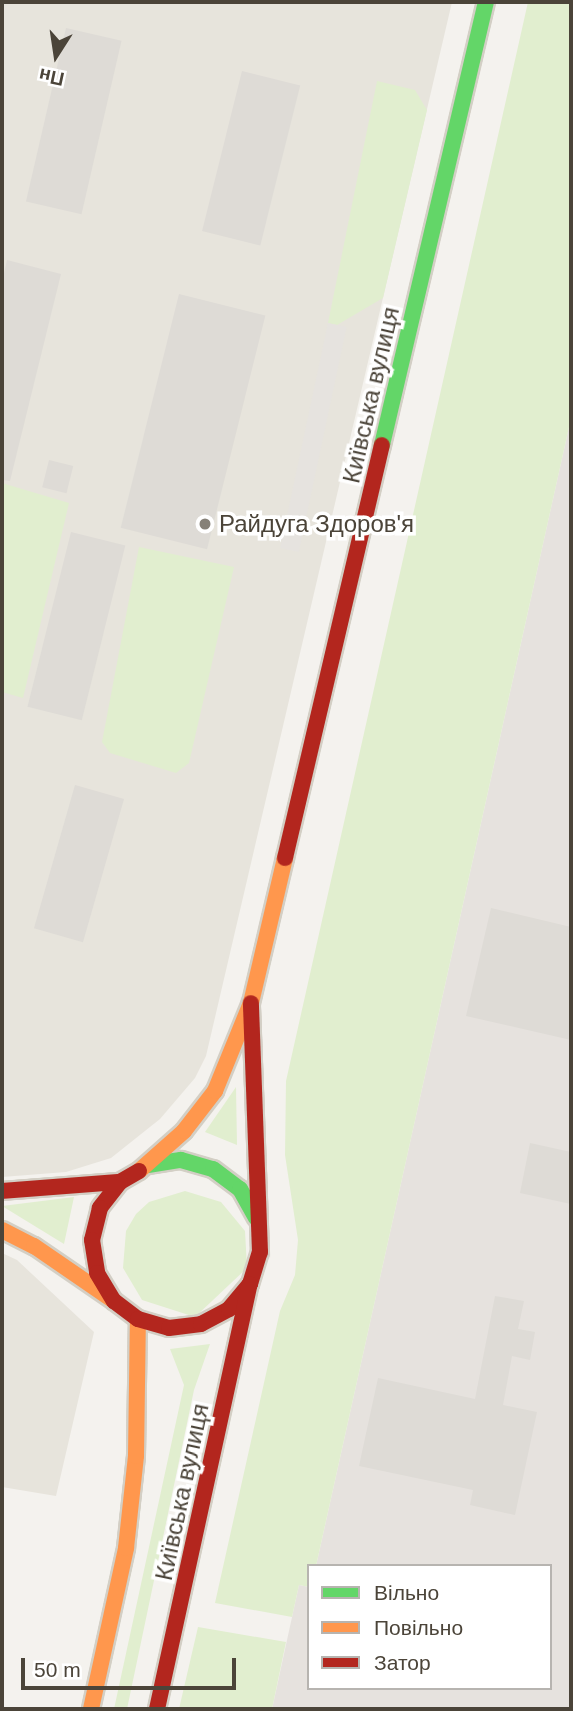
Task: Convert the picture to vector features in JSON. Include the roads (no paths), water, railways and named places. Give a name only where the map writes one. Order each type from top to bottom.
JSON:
[{"type":"main road","name":"Київська вулиця","points":[[251,1003],[485,2]]},
{"type":"main road","points":[[114,1301],[97,1273],[92,1240],[100,1208],[120,1182],[148,1165],[184,1132],[215,1091],[251,1003]]},
{"type":"main road","points":[[2,1230],[34,1246],[138,1319],[169,1328],[201,1325],[229,1310],[250,1284],[260,1252],[256,1218],[251,1003]]},
{"type":"main road","points":[[148,1165],[181,1160],[213,1169],[240,1189],[256,1218]]},
{"type":"main road","points":[[2,1191],[120,1182]]},
{"type":"main road","name":"Київська вулиця","points":[[157,1709],[250,1284]]},
{"type":"main road","name":"Київська вулиця","points":[[91,1709],[128,1535],[136,1456],[138,1319]]},
{"type":"place","name":"Райдуга Здоров'я","points":[[205,524]]}]
